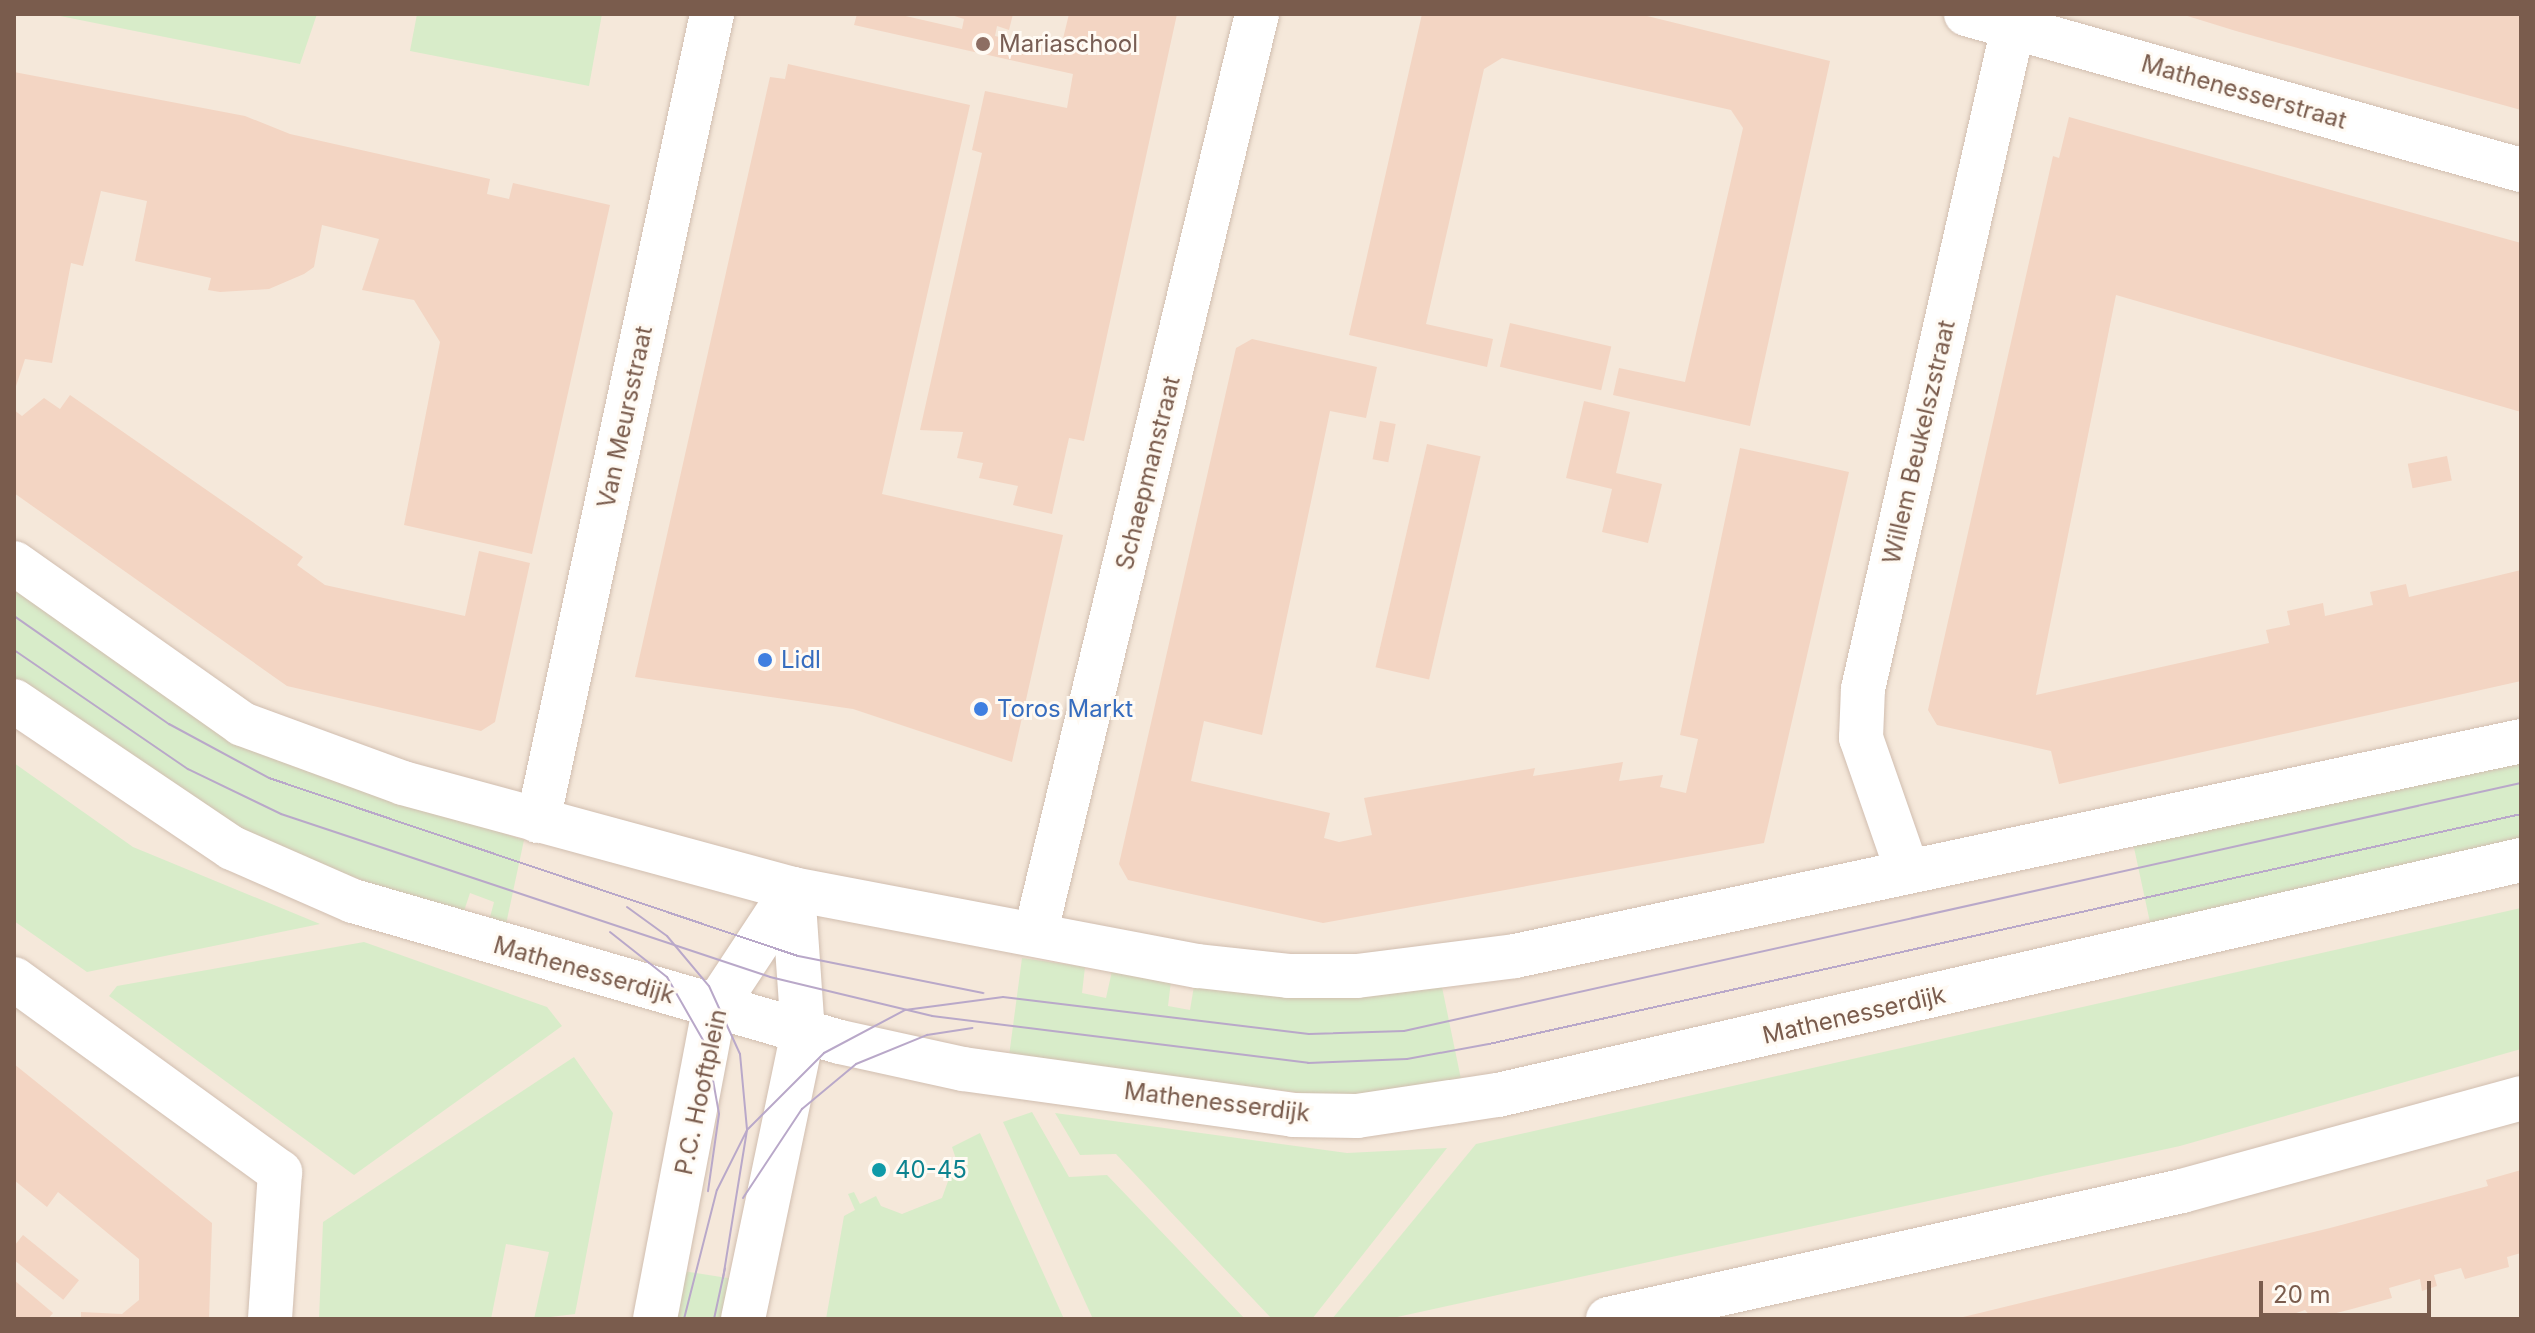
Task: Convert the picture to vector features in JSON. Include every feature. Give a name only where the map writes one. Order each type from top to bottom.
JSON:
[{"type":"street","name":"Van Meursstraat","points":[[538,821],[712,14]]},
{"type":"street","name":"Schaepmanstraat","points":[[1036,931],[1257,14]]},
{"type":"street","name":"Mathenesserstraat","points":[[1966,14],[2014,20],[2521,170]]},
{"type":"street","name":"Willem Beukelszstraat","points":[[1906,867],[1861,738],[1863,689],[2014,20]]},
{"type":"street","points":[[14,563],[242,724],[403,783],[793,889],[1036,931],[1198,966],[1357,976],[1515,956],[1906,867],[2149,824],[2521,741]]},
{"type":"street","name":"Mathenesserdijk","points":[[14,701],[150,799],[325,892],[803,1033],[963,1069],[1293,1115],[1357,1116],[1498,1095],[2521,860]]},
{"type":"street","points":[[743,1319],[803,1033],[793,889]]},
{"type":"street","name":"P.C. Hooftplein","points":[[655,1319],[714,1009],[793,889]]},
{"type":"street","points":[[14,979],[280,1172],[270,1319]]},
{"type":"street","points":[[1608,1319],[2182,1191],[2521,1098]]},
{"type":"shaded area","points":[[14,14],[2521,14],[2521,1319],[14,1319]]},
{"type":"green space","points":[[50,14],[317,14],[300,64]]},
{"type":"green space","points":[[417,14],[602,14],[589,86],[410,51]]},
{"type":"green space","points":[[14,588],[335,780],[524,840],[505,929],[488,925],[494,902],[470,893],[462,917],[253,840],[14,681]]},
{"type":"green space","points":[[2521,761],[2521,838],[2151,927],[2133,843]]},
{"type":"green space","points":[[14,763],[133,847],[320,924],[87,972],[14,921]]},
{"type":"green space","points":[[2521,908],[2521,1049],[2180,1146],[1388,1319],[1332,1319],[1476,1144]]},
{"type":"green space","points":[[364,942],[547,1007],[562,1026],[354,1175],[109,996],[117,986]]},
{"type":"green space","points":[[1022,958],[1085,967],[1082,993],[1106,998],[1112,971],[1171,981],[1168,1006],[1190,1010],[1194,986],[1330,996],[1442,987],[1462,1084],[1342,1098],[1009,1056]]},
{"type":"green space","points":[[574,1057],[613,1113],[575,1314],[534,1319],[549,1252],[506,1244],[491,1319],[319,1319],[323,1222]]},
{"type":"green space","points":[[1032,1112],[1069,1177],[1107,1175],[1245,1319],[1093,1319],[1003,1122]]},
{"type":"green space","points":[[1055,1113],[1347,1153],[1447,1148],[1312,1319],[1272,1319],[1116,1154],[1080,1155]]},
{"type":"green space","points":[[980,1133],[1064,1319],[826,1319],[844,1216],[855,1210],[848,1194],[854,1192],[860,1204],[876,1196],[881,1206],[902,1214],[942,1198],[956,1159],[952,1147]]},
{"type":"green space","points":[[683,1271],[734,1279],[726,1319],[673,1319]]},
{"type":"building","points":[[857,14],[897,14],[962,29],[964,19],[948,14],[1013,14],[1009,30],[997,26],[995,36],[1060,51],[1069,14],[1177,14],[1084,441],[1069,438],[1052,514],[1013,505],[1018,486],[979,478],[983,463],[957,458],[963,432],[920,430],[982,153],[972,150],[985,91],[1067,108],[1073,74],[854,25]]},
{"type":"building","points":[[1422,14],[1639,14],[1830,61],[1750,426],[1613,395],[1619,368],[1685,382],[1743,128],[1731,110],[1502,58],[1484,69],[1426,324],[1493,339],[1487,367],[1349,335]]},
{"type":"building","points":[[2181,14],[2521,14],[2521,110],[2236,31]]},
{"type":"building","points":[[788,64],[970,105],[882,494],[1063,535],[1012,762],[853,709],[635,677],[770,77],[785,79]]},
{"type":"building","points":[[14,72],[245,116],[290,134],[490,179],[487,194],[509,199],[513,183],[610,205],[532,554],[404,525],[440,342],[414,300],[362,290],[379,239],[322,225],[314,267],[304,274],[269,289],[208,290],[211,278],[135,261],[147,201],[101,191],[83,266],[71,263],[52,363],[25,359],[14,392]]},
{"type":"building","points":[[2069,117],[2521,243],[2521,412],[2116,295],[2036,695],[2269,643],[2266,630],[2290,625],[2287,611],[2323,603],[2325,616],[2373,605],[2370,592],[2406,584],[2409,597],[2521,570],[2521,681],[2059,784],[2051,751],[1937,725],[1928,710],[2053,156],[2059,158]]},
{"type":"building","points":[[1510,323],[1611,346],[1601,390],[1500,367]]},
{"type":"building","points":[[1252,339],[1377,367],[1366,418],[1330,411],[1262,735],[1204,721],[1191,781],[1330,813],[1324,838],[1339,842],[1372,835],[1364,798],[1535,768],[1533,776],[1623,762],[1619,781],[1663,775],[1660,787],[1686,793],[1698,739],[1680,735],[1740,448],[1849,472],[1764,843],[1323,923],[1128,880],[1119,864],[1236,348]]},
{"type":"building","points":[[70,395],[303,557],[297,565],[325,585],[465,616],[479,551],[530,563],[495,722],[481,731],[287,686],[14,493],[14,410],[22,416],[44,398],[60,409]]},
{"type":"building","points":[[1584,401],[1630,412],[1616,473],[1662,484],[1648,543],[1602,532],[1612,489],[1566,478]]},
{"type":"building","points":[[1380,421],[1396,424],[1388,462],[1373,459]]},
{"type":"building","points":[[1427,444],[1481,456],[1429,680],[1375,667]]},
{"type":"building","points":[[2447,456],[2452,481],[2413,488],[2408,464]]},
{"type":"building","points":[[14,1064],[212,1223],[209,1319],[81,1319],[81,1312],[122,1314],[139,1300],[139,1259],[58,1192],[47,1207],[14,1180]]},
{"type":"building","points":[[2521,1170],[2521,1253],[2507,1257],[2509,1267],[2465,1279],[2461,1268],[2434,1275],[2437,1286],[2422,1291],[2420,1279],[2389,1288],[2392,1298],[2313,1319],[2305,1310],[2279,1319],[1955,1319],[2330,1228],[2488,1186],[2486,1180]]},
{"type":"building","points":[[23,1235],[79,1280],[63,1300],[14,1260],[14,1246]]},
{"type":"building","points":[[14,1280],[53,1313],[48,1319],[14,1319]]},
{"type":"tram line","points":[[14,616],[169,724],[269,778],[798,956],[983,993]]},
{"type":"tram line","points":[[14,650],[188,769],[281,814],[770,977],[932,1016],[1308,1063],[1407,1059],[1489,1044],[2521,814]]},
{"type":"tram line","points":[[684,1319],[717,1190],[747,1130],[824,1053],[905,1010],[1003,997],[1309,1034],[1404,1031],[2521,783]]},
{"type":"tram line","points":[[627,907],[667,936],[709,986],[740,1054],[747,1130],[723,1278]]},
{"type":"tram line","points":[[610,932],[667,977],[707,1047],[719,1114],[708,1191]]},
{"type":"tram line","points":[[743,1198],[802,1109],[856,1064],[927,1035],[972,1028]]},
{"type":"tram line","points":[[714,1319],[725,1268]]},
{"type":"place","name":"Mariaschool","points":[[983,44]]},
{"type":"place","name":"Lidl","points":[[765,660]]},
{"type":"place","name":"Toros Markt","points":[[981,709]]},
{"type":"place","name":"40-45","points":[[879,1170]]}]
